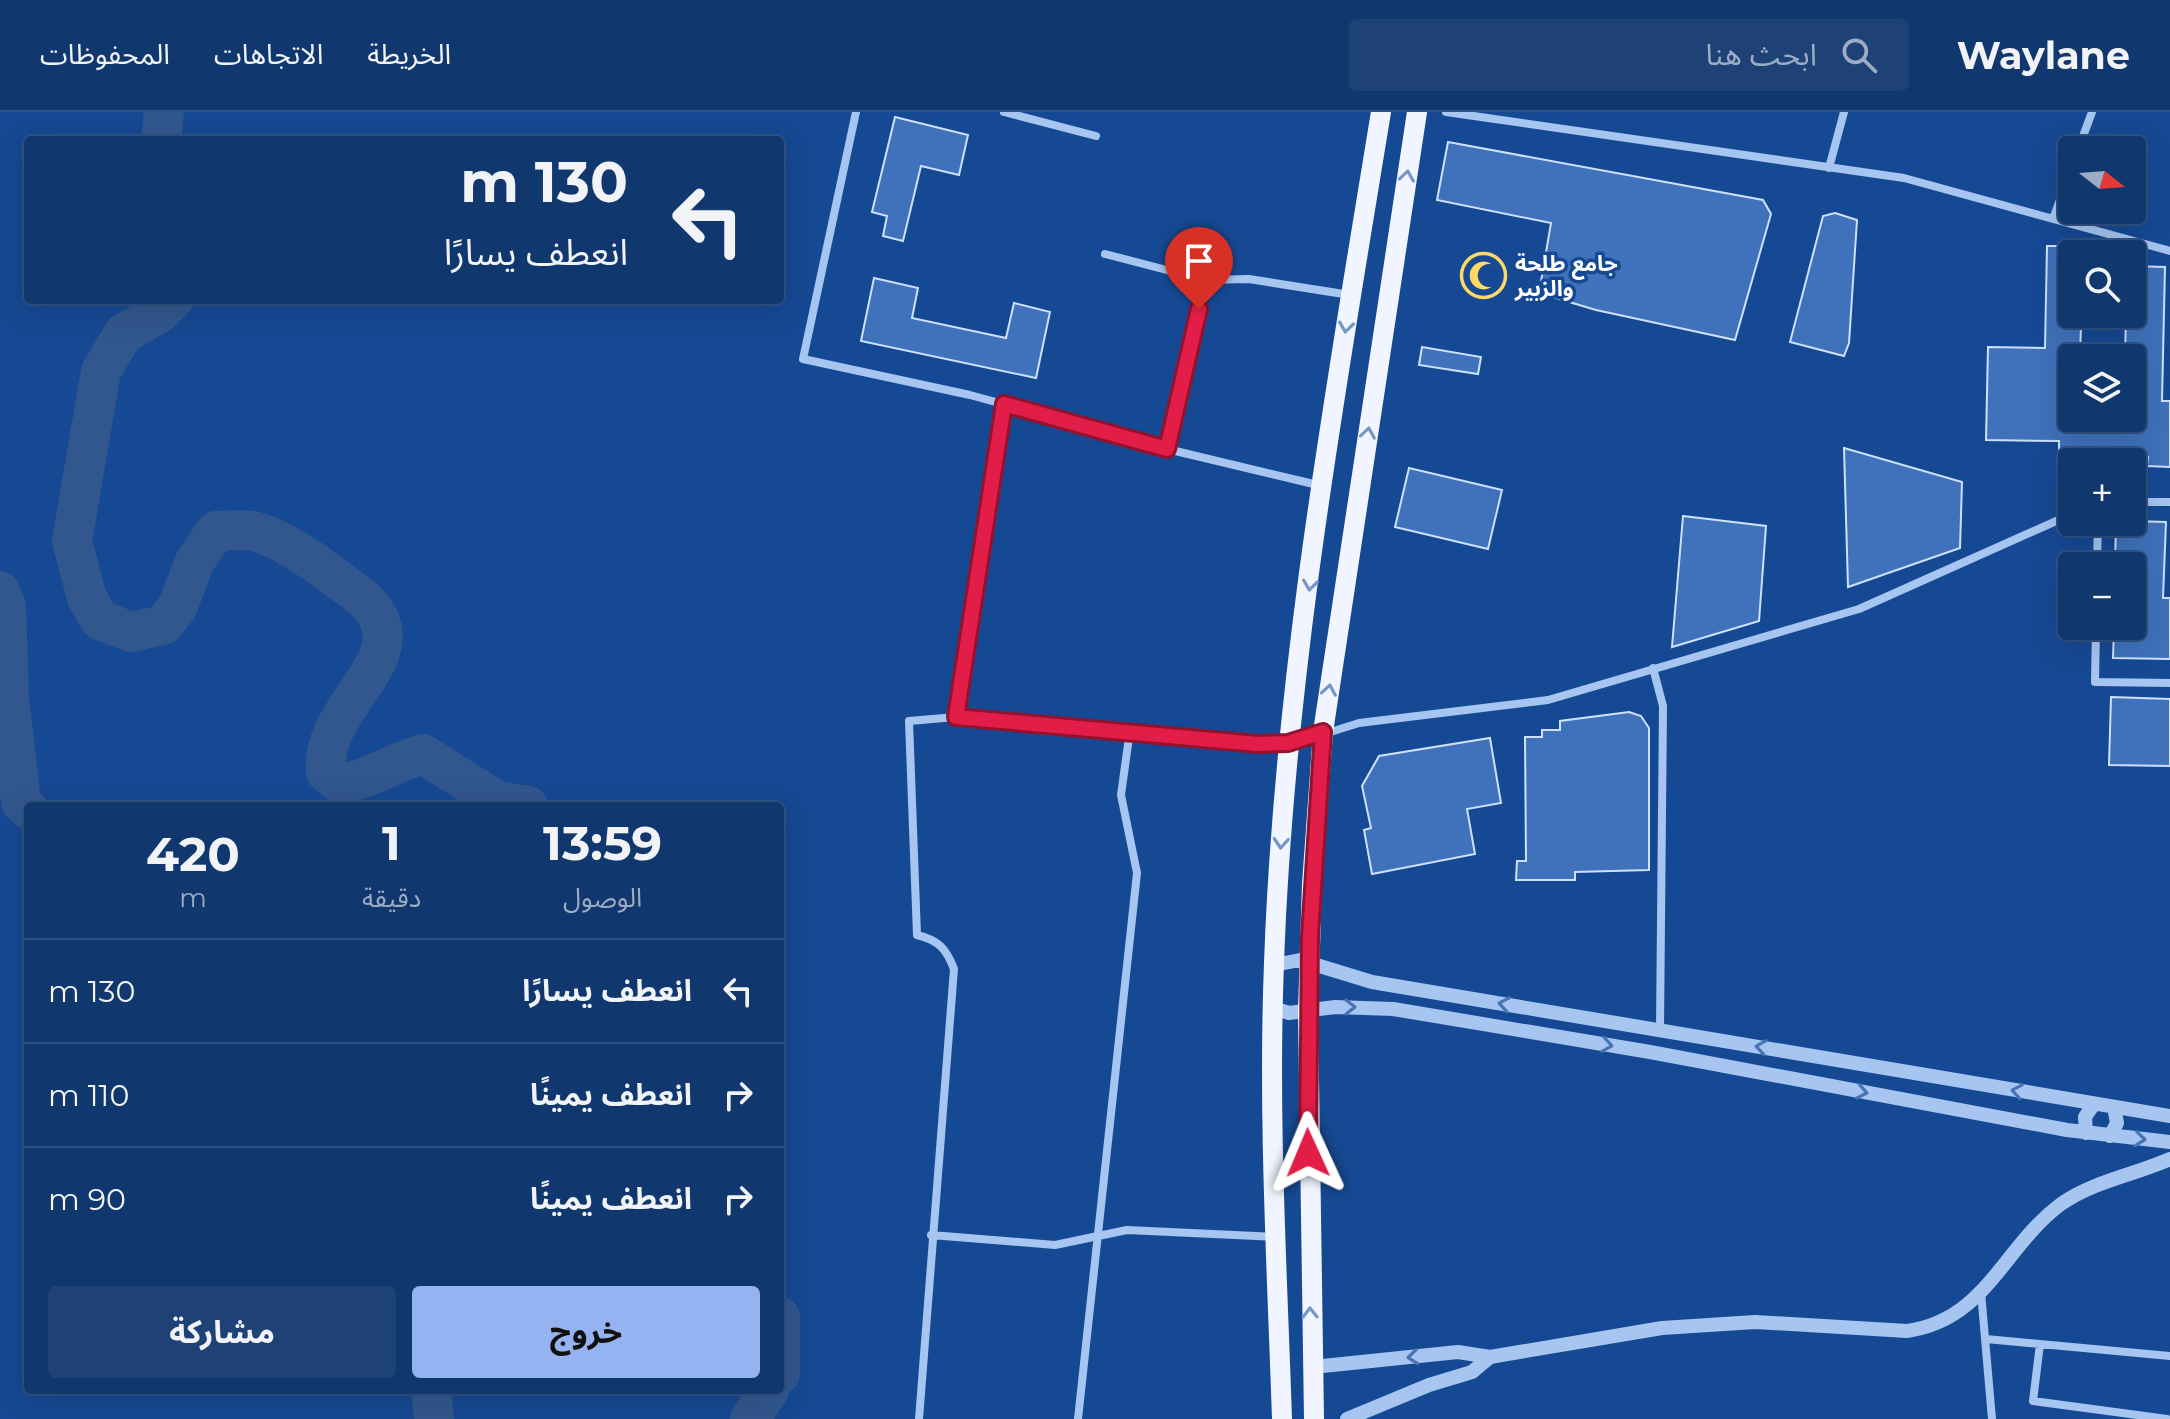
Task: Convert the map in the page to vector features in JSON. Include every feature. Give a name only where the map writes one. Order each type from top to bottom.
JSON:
[{"type":"main road","points":[[1282,1419],[1273,1008],[1288,743],[1351,295],[1381,112]]},
{"type":"main road","points":[[1314,1419],[1308,1011],[1323,732],[1417,112]]},
{"type":"street","points":[[856,112],[803,359],[1004,404],[1167,449],[1323,486]]},
{"type":"street","points":[[1004,112],[1096,136]]},
{"type":"street","points":[[1446,112],[1904,178],[2170,251]]},
{"type":"street","points":[[1829,168],[1844,112]]},
{"type":"street","points":[[2083,136],[2092,112]]},
{"type":"street","points":[[2053,219],[2058,205]]},
{"type":"street","points":[[1105,254],[1205,280],[1249,279],[1351,295]]},
{"type":"street","points":[[1167,449],[1205,280]]},
{"type":"street","points":[[956,717],[1004,404]]},
{"type":"street","points":[[2146,502],[2170,502]]},
{"type":"street","points":[[919,1419],[954,969],[947,951],[933,939],[917,935],[909,721],[956,717],[1130,730],[1258,744],[1288,743],[1359,723],[1548,700],[1859,609],[2058,520]]},
{"type":"street","points":[[2096,640],[2095,682],[2170,683]]},
{"type":"street","points":[[1653,668],[1663,706],[1660,1030]]},
{"type":"street","points":[[1078,1419],[1137,873],[1121,795],[1130,730]]},
{"type":"street","points":[[1274,965],[1291,960],[1309,962],[1372,982],[2170,1116]]},
{"type":"street","points":[[1273,1008],[1289,1013],[1335,1007],[1393,1009],[1650,1052],[2086,1133],[2170,1142]]},
{"type":"street","points":[[2086,1133],[2085,1117],[2094,1104]]},
{"type":"street","points":[[2110,1136],[2117,1123],[2114,1107]]},
{"type":"street","points":[[1313,1367],[1458,1352],[1490,1357],[1594,1337],[1755,1322],[1907,1331],[1931,1328],[1955,1317],[1981,1292],[2032,1231],[2061,1205],[2092,1187],[2170,1159]]},
{"type":"street","points":[[931,1235],[1055,1245],[1127,1230],[1276,1237]]},
{"type":"street","points":[[1981,1292],[1992,1419]]},
{"type":"street","points":[[1986,1339],[2170,1356]]},
{"type":"street","points":[[2040,1344],[2033,1401],[2167,1419]]},
{"type":"street","points":[[1347,1419],[1429,1385],[1472,1372],[1490,1357]]},
{"type":"building","points":[[895,117],[968,135],[959,175],[921,166],[903,241],[883,236],[887,216],[872,212]]},
{"type":"building","points":[[1448,142],[1763,200],[1771,214],[1735,340],[1596,310],[1539,293],[1551,223],[1437,200]]},
{"type":"building","points":[[1835,213],[1857,220],[1849,343],[1844,356],[1790,342],[1823,216]]},
{"type":"building","points":[[2047,246],[2058,246],[2058,328],[2081,328],[2080,344],[2058,344],[2058,432],[2146,432],[2146,344],[2125,344],[2126,328],[2146,328],[2146,266],[2165,267],[2162,401],[2170,401],[2170,467],[2147,466],[2146,448],[2059,448],[2059,441],[1986,440],[1988,347],[2045,348]]},
{"type":"building","points":[[874,278],[918,288],[912,318],[1006,338],[1014,303],[1050,312],[1036,378],[861,341]]},
{"type":"building","points":[[1422,347],[1481,357],[1478,374],[1419,365]]},
{"type":"building","points":[[1844,448],[1962,482],[1960,548],[1848,587]]},
{"type":"building","points":[[1409,468],[1502,490],[1488,549],[1395,527]]},
{"type":"building","points":[[1683,516],[1766,526],[1759,621],[1672,647]]},
{"type":"building","points":[[2146,521],[2166,522],[2163,598],[2170,598],[2170,659],[2113,658],[2114,640],[2146,640],[2146,552],[2115,552],[2116,536],[2146,536]]},
{"type":"building","points":[[2111,697],[2170,699],[2170,766],[2109,765]]},
{"type":"building","points":[[1629,712],[1641,716],[1649,728],[1649,870],[1575,872],[1575,880],[1516,880],[1517,861],[1526,861],[1525,737],[1542,737],[1542,730],[1560,730],[1560,721]]},
{"type":"building","points":[[1490,738],[1501,803],[1467,809],[1475,854],[1372,874],[1364,830],[1371,828],[1362,786],[1379,756]]},
{"type":"waterway","points":[[161,136],[164,112]]},
{"type":"waterway","points":[[169,304],[158,314],[124,333],[101,371],[72,541],[87,598],[100,620],[131,632],[163,625],[177,608],[195,561],[216,531],[249,530],[273,538],[316,563],[364,599],[378,617],[383,635],[380,654],[371,672],[335,729],[328,750],[326,772],[339,783],[349,782],[423,754],[503,802]]},
{"type":"waterway","points":[[0,591],[6,606],[9,697],[21,802],[24,805]]},
{"type":"waterway","points":[[431,1394],[434,1419]]},
{"type":"waterway","points":[[750,1419],[766,1394]]},
{"type":"place","name":"جامع طلحة والزبير","points":[[1484,276]]},
{"type":"route","points":[[1199,309],[1167,449],[1004,404],[956,717],[1130,730],[1258,744],[1305,740],[1323,732],[1310,936],[1308,1153]]}]
